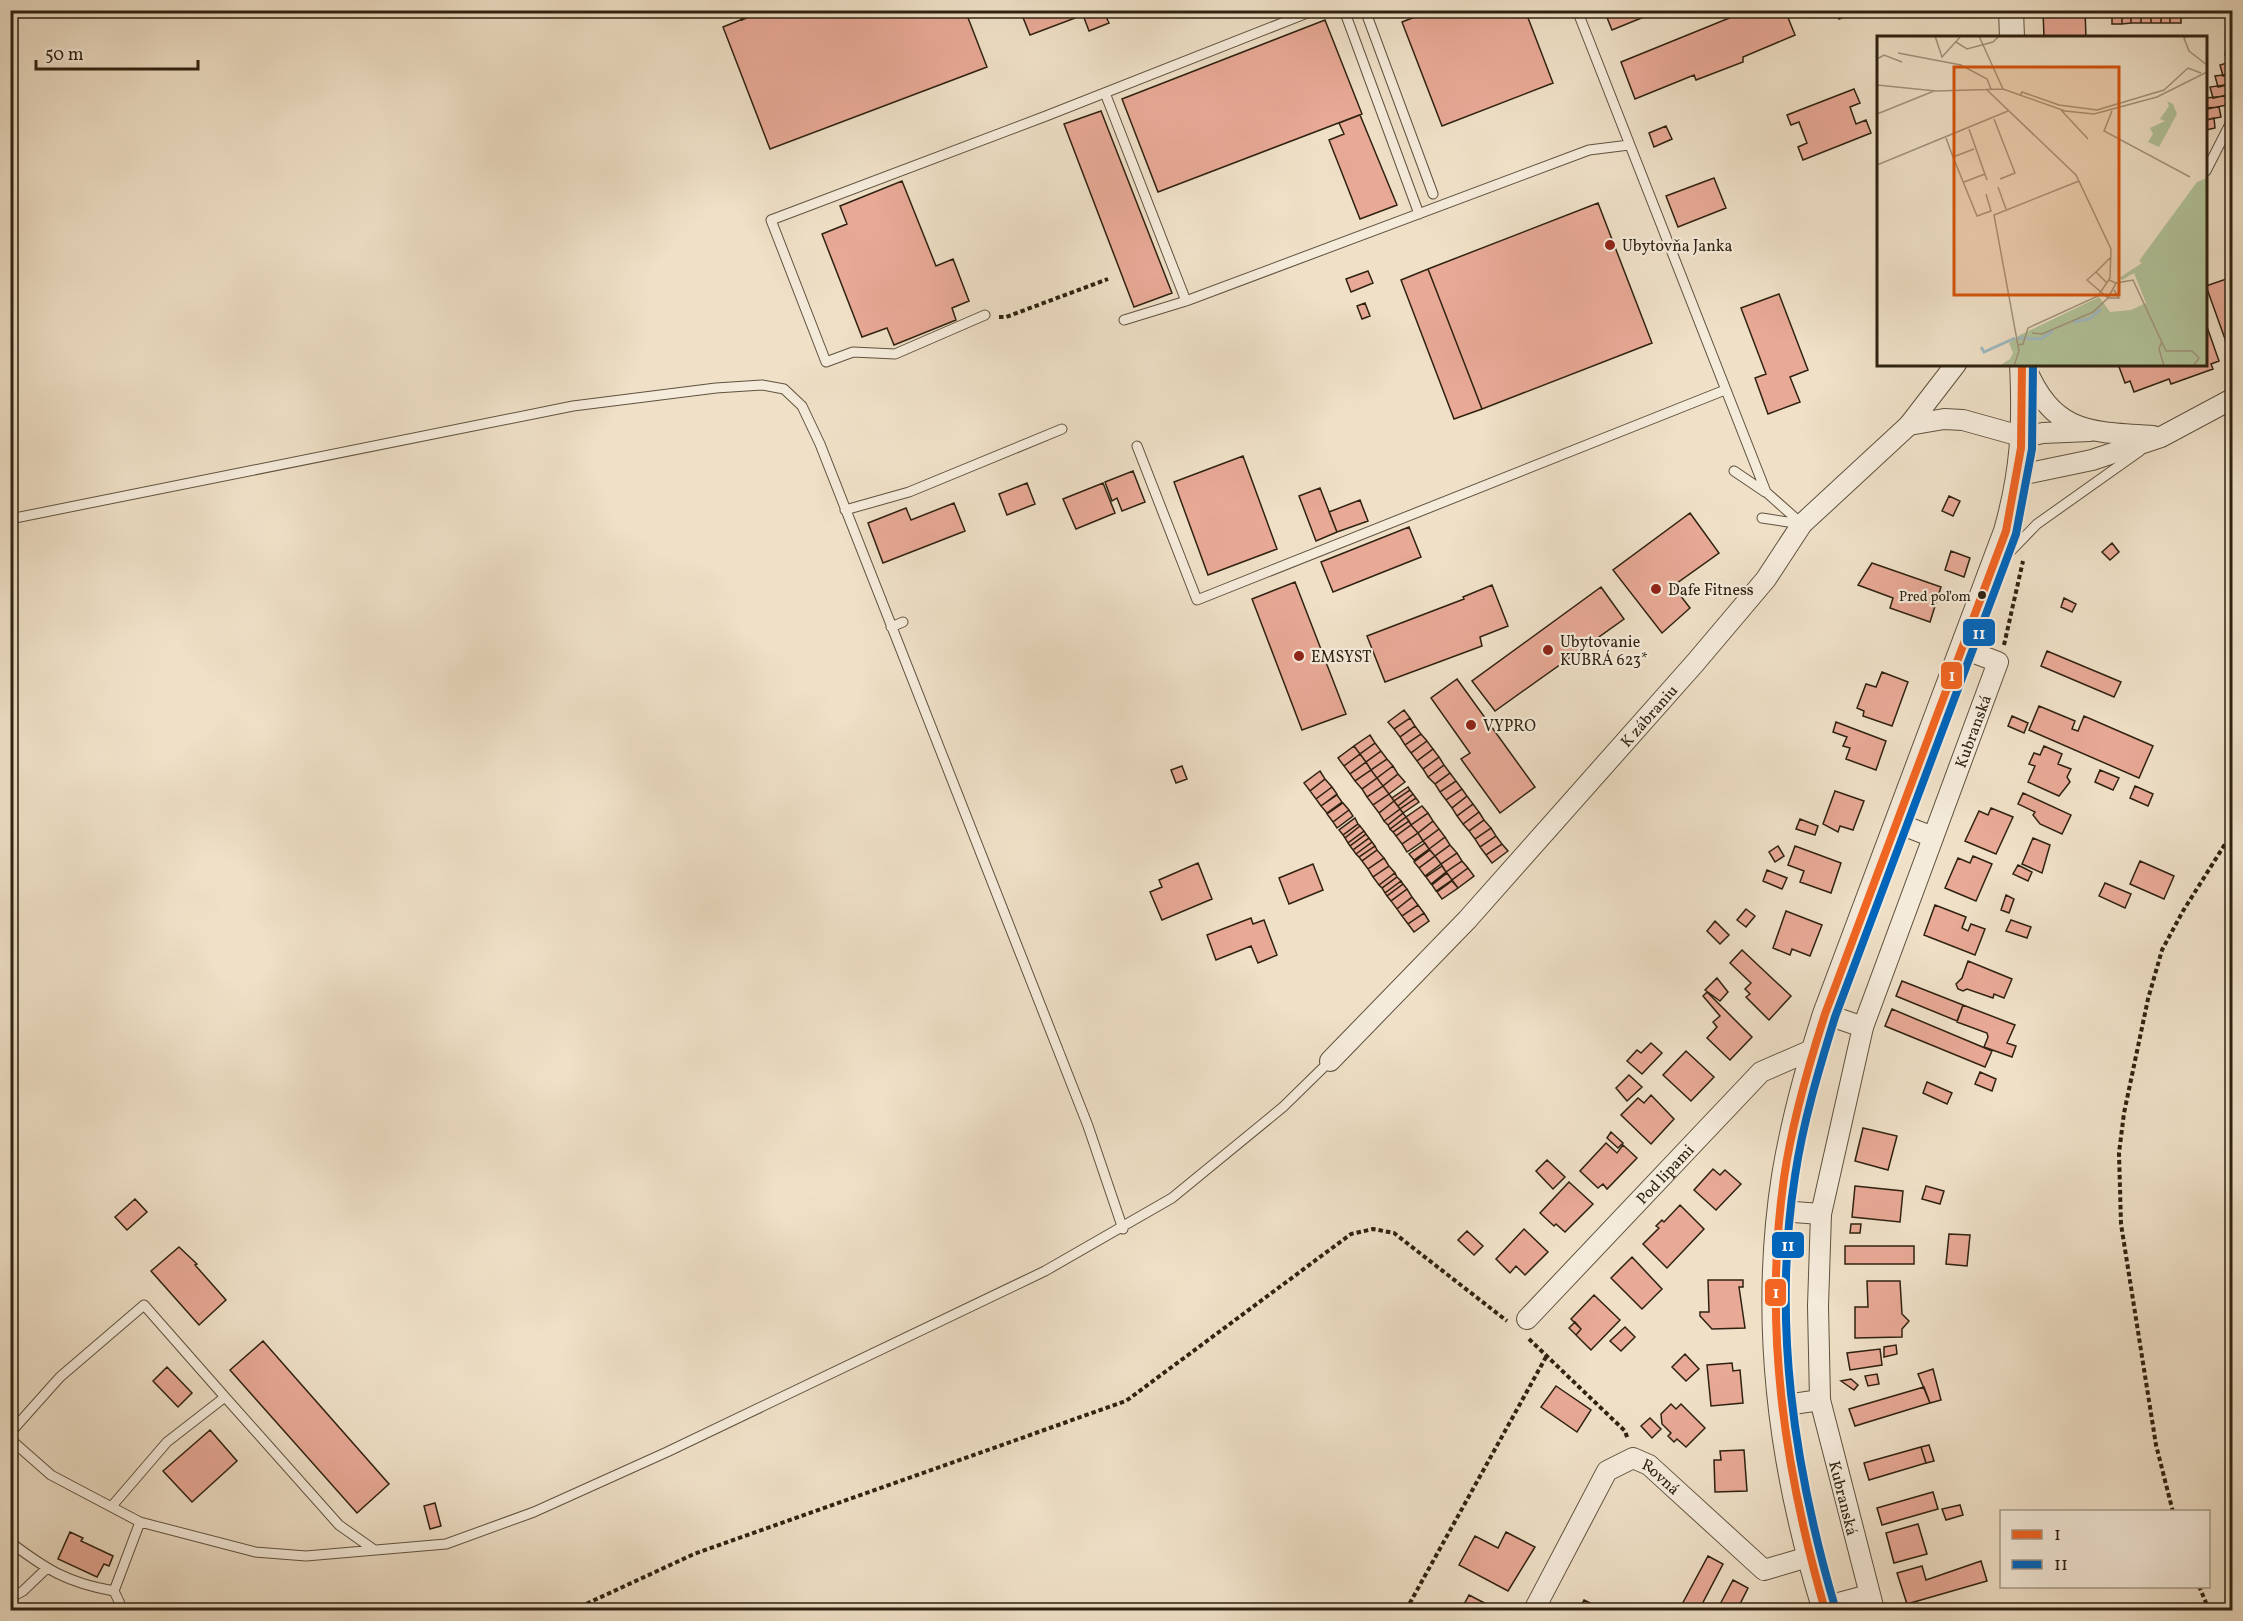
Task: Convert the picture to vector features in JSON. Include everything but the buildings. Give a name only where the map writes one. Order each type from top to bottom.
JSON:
[{"type":"street","points":[[2012,10],[2012,36]]},
{"type":"street","name":"K zábraniu","points":[[1330,1061],[1467,920],[1695,663],[1766,579],[1802,524],[1909,425],[1954,366]]},
{"type":"street","name":"Kubranská","points":[[1998,662],[1863,1026],[1821,1214],[1818,1306],[1820,1401],[1871,1603],[1824,1609],[1808,1557],[1787,1462],[1779,1406],[1776,1336],[1780,1211],[1789,1149],[1825,1014],[2006,531],[2020,475],[2024,437],[2023,366]]},
{"type":"street","points":[[2024,366],[2045,404],[2058,416],[2090,431]]},
{"type":"street","points":[[2020,475],[2092,460],[2161,437],[2232,399]]},
{"type":"street","points":[[1909,425],[1944,419],[1963,420],[2024,437],[2043,433],[2090,431],[2161,437]]},
{"type":"street","points":[[1961,648],[1998,662]]},
{"type":"street","points":[[1897,823],[1933,837]]},
{"type":"street","points":[[1825,1014],[1863,1026]]},
{"type":"street","name":"Pod lipami","points":[[1521,1326],[1761,1072],[1814,1049]]},
{"type":"street","points":[[1780,1211],[1821,1214]]},
{"type":"street","points":[[1779,1406],[1820,1401]]},
{"type":"street","name":"Rovná","points":[[1534,1611],[1607,1471],[1633,1458],[1650,1465],[1764,1570],[1808,1557]]},
{"type":"lane","points":[[985,315],[895,354],[853,352],[826,362],[771,220],[1106,93],[1315,10]]},
{"type":"lane","points":[[1344,10],[1419,214]]},
{"type":"lane","points":[[1365,10],[1433,194]]},
{"type":"lane","points":[[1577,10],[1766,492]]},
{"type":"lane","points":[[1106,93],[1186,301]]},
{"type":"lane","points":[[2207,167],[2232,120]]},
{"type":"lane","points":[[1124,320],[1186,301],[1589,150],[1629,145]]},
{"type":"lane","points":[[10,519],[573,406],[718,388],[762,385],[784,389],[802,406],[820,444],[1088,1126],[1123,1229]]},
{"type":"lane","points":[[1137,446],[1197,600],[1725,390]]},
{"type":"lane","points":[[845,510],[909,492],[1062,429]]},
{"type":"lane","points":[[1991,572],[2037,524],[2161,437]]},
{"type":"lane","points":[[1734,471],[1766,492],[1802,524]]},
{"type":"lane","points":[[1762,518],[1802,524]]},
{"type":"lane","points":[[891,627],[903,622]]},
{"type":"lane","points":[[10,1439],[51,1475],[140,1522],[255,1552],[306,1556],[446,1544],[534,1512],[991,1299],[1123,1229],[1172,1198],[1283,1107],[1330,1061]]},
{"type":"lane","points":[[10,1433],[60,1377],[144,1305],[339,1525],[373,1549]]},
{"type":"lane","points":[[112,1506],[167,1442],[225,1397]]},
{"type":"lane","points":[[123,1611],[114,1591],[140,1522]]},
{"type":"lane","points":[[10,1542],[46,1569],[83,1586],[114,1591]]},
{"type":"lane","points":[[10,1598],[23,1591],[46,1569]]},
{"type":"path","points":[[1006,317],[1108,279]]},
{"type":"path","points":[[1998,662],[2015,607],[2025,554]]},
{"type":"path","points":[[2172,1510],[2156,1445],[2123,1235],[2118,1176],[2120,1153],[2124,1113],[2148,999],[2162,950],[2183,911],[2232,833]]},
{"type":"path","points":[[573,1611],[694,1554],[1126,1401],[1352,1234],[1374,1229],[1394,1233],[1521,1326],[1546,1357],[1625,1431],[1633,1458]]},
{"type":"path","points":[[1406,1611],[1546,1357]]},
{"type":"path","points":[[2199,1588],[2209,1611]]},
{"type":"transit line","name":"1","points":[[1825,1610],[1798,1503],[1781,1396],[1776,1288],[1778,1233],[1784,1178],[1801,1095],[1825,1014],[2006,531],[2021,448],[2022,366]]},
{"type":"transit line","name":"11","points":[[1835,1607],[1808,1501],[1791,1394],[1786,1285],[1788,1231],[1798,1156],[1817,1076],[1835,1017],[2016,534],[2032,449],[2033,366]]},
{"type":"place","name":"Ubytovňa Janka","points":[[1610,245]]},
{"type":"place","name":"Dafe Fitness","points":[[1656,589]]},
{"type":"place","name":"Pred poľom","points":[[1982,595]]},
{"type":"place","name":"Ubytovanie KUBRÁ 623*","points":[[1548,650]]},
{"type":"place","name":"EMSYST","points":[[1299,656]]},
{"type":"place","name":"VYPRO","points":[[1471,725]]}]
